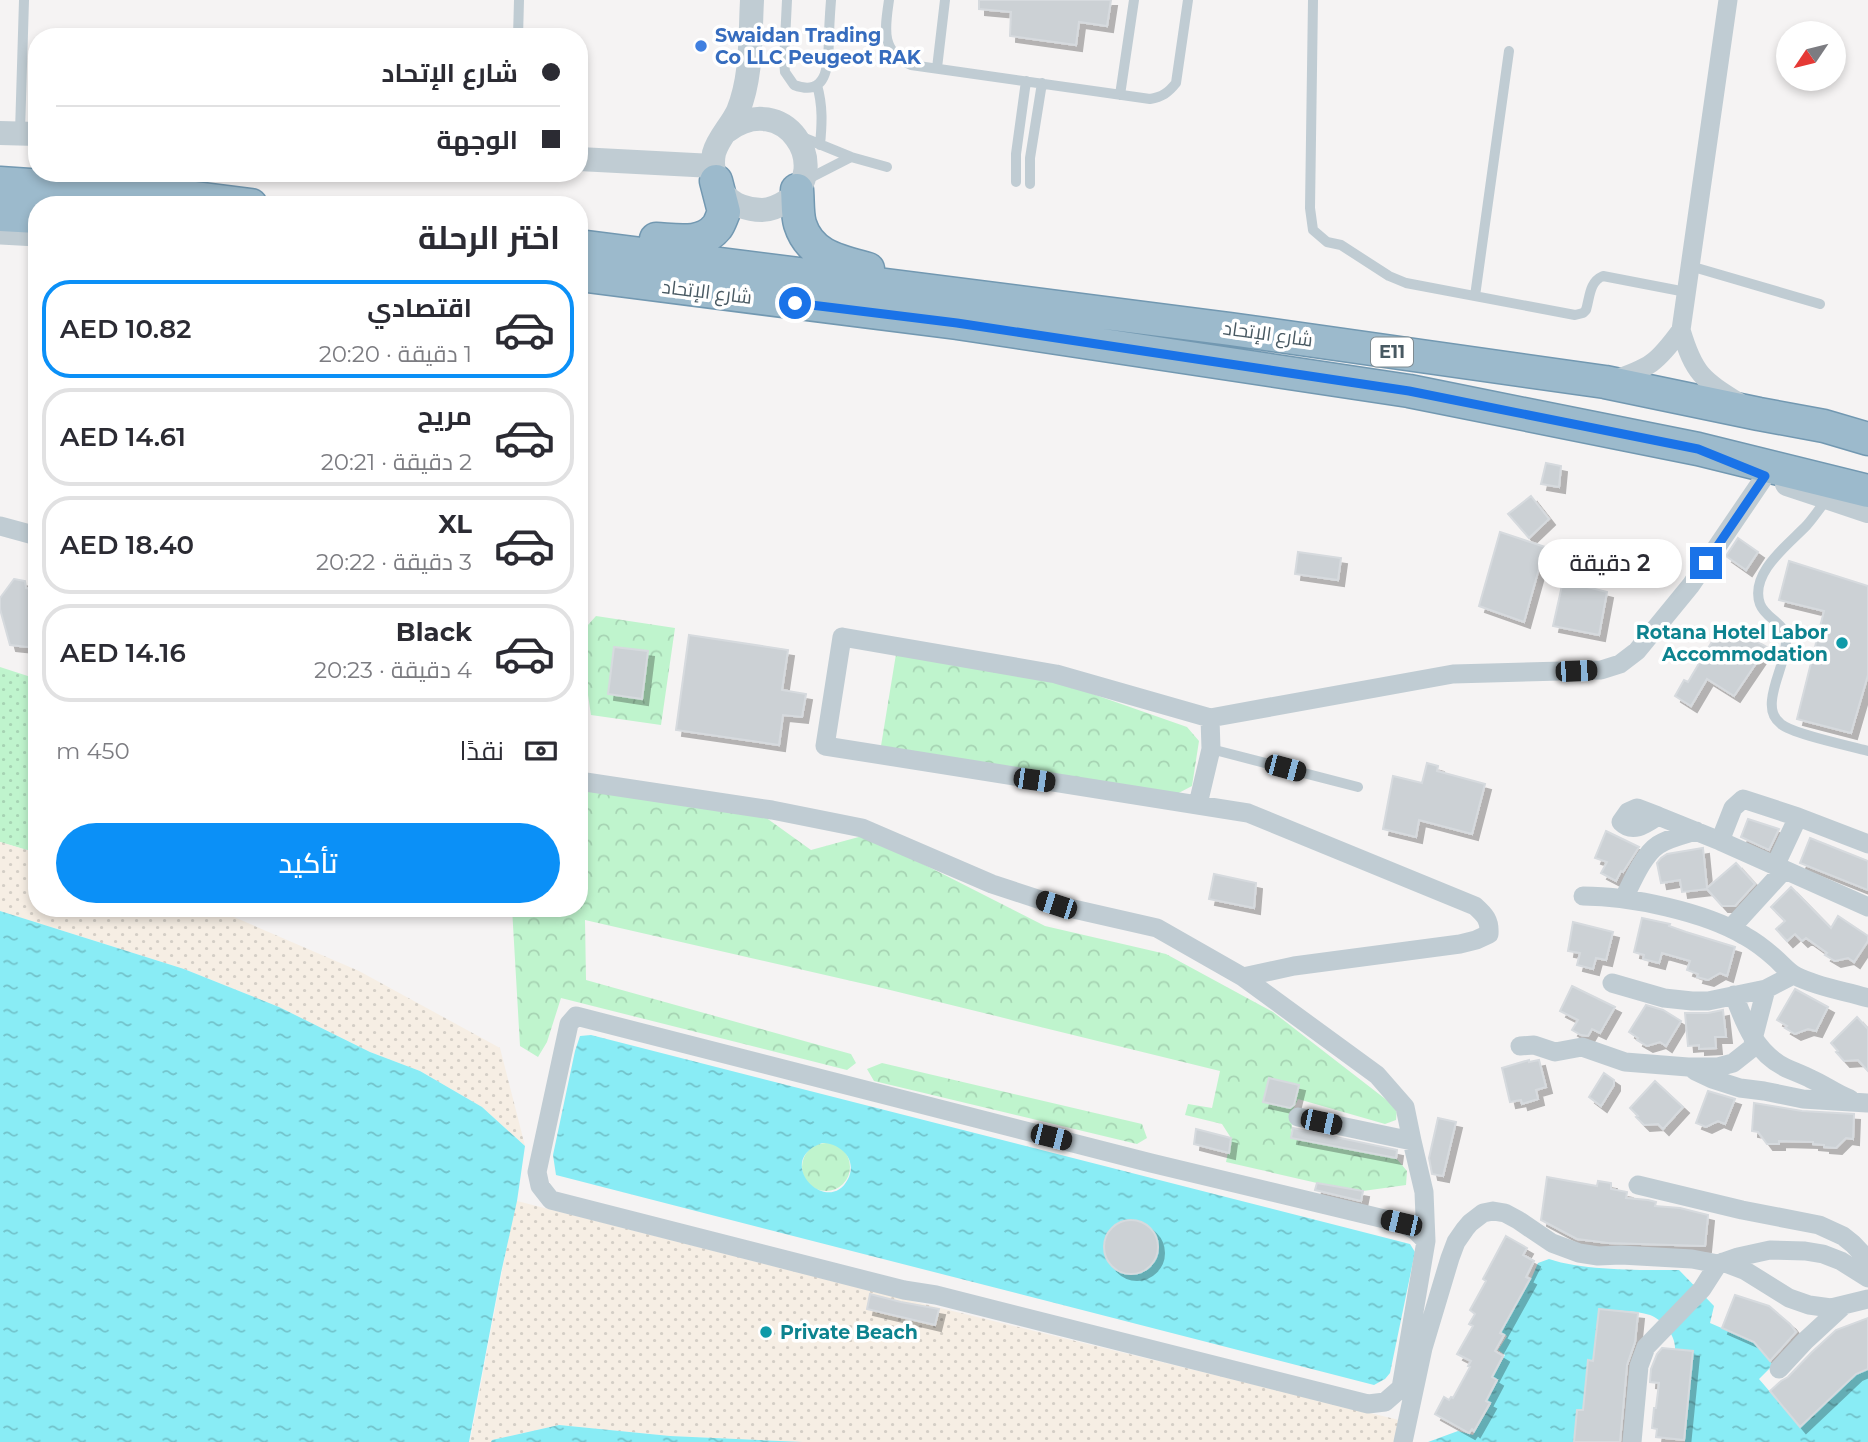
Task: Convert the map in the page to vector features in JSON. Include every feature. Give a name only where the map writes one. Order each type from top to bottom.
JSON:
[{"type":"highway","points":[[588,235],[687,241],[703,239],[716,228],[724,212],[715,174]]},
{"type":"highway","points":[[0,183],[180,196]]},
{"type":"highway","points":[[799,187],[799,222],[807,241],[821,253],[846,263],[957,295]]},
{"type":"highway","points":[[0,215],[28,217]]},
{"type":"highway","name":"شارع الإتحاد","points":[[588,247],[1230,329],[1605,382],[1824,426],[1868,439]]},
{"type":"highway","name":"شارع الإتحاد","points":[[588,276],[957,323],[1409,391],[1698,449],[1868,491]]},
{"type":"street","points":[[748,70],[765,107],[798,140],[804,153],[805,169],[793,197],[780,206],[766,210],[750,210],[736,204],[724,194],[715,174],[715,153],[719,141],[737,112],[745,91],[751,0]]},
{"type":"street","points":[[1728,0],[1681,330],[1688,355],[1703,377],[1759,414]]},
{"type":"street","points":[[727,131],[750,119],[764,118],[783,125]]},
{"type":"street","points":[[588,160],[715,174]]},
{"type":"street","points":[[0,235],[28,237]]},
{"type":"street","points":[[1605,382],[1646,367],[1665,352],[1681,330]]},
{"type":"street","points":[[1698,449],[1765,476],[1868,511]]},
{"type":"street","points":[[1242,977],[1294,966],[1460,944],[1489,934],[1489,925],[1486,916],[1475,906],[1248,813],[825,746],[842,637],[1056,674],[1210,718],[1453,674],[1601,670],[1620,664],[1637,651],[1691,585],[1765,476]]},
{"type":"street","points":[[0,526],[28,534]]},
{"type":"street","points":[[1198,804],[1211,749],[1210,718]]},
{"type":"street","points":[[588,782],[772,810],[862,828],[992,884],[1056,905],[1157,928],[1242,977],[1377,1075],[1405,1107],[1424,1192],[1426,1241],[1401,1388],[1385,1402],[1368,1404],[551,1200],[540,1186],[537,1171],[569,1024],[576,1016],[1151,1163],[1401,1223],[1415,1230],[1426,1241]]},
{"type":"street","points":[[1720,841],[1733,808],[1743,799],[1868,844]]},
{"type":"street","points":[[1658,816],[1868,907]]},
{"type":"street","points":[[1731,928],[1780,868],[1798,817]]},
{"type":"street","points":[[1624,898],[1651,851],[1660,844],[1696,831]]},
{"type":"street","points":[[1583,896],[1624,898],[1702,917],[1731,928],[1757,944],[1793,975],[1868,998]]},
{"type":"street","points":[[1612,983],[1664,998],[1708,1001],[1766,989],[1793,975]]},
{"type":"street","points":[[1520,1046],[1534,1045],[1555,1052],[1582,1047],[1625,1062],[1718,1068],[1733,1063],[1755,1042],[1766,989]]},
{"type":"street","points":[[1734,995],[1755,1042],[1784,1067],[1845,1097],[1867,1103]]},
{"type":"street","points":[[1688,1067],[1712,1079],[1740,1088],[1803,1099],[1867,1103]]},
{"type":"street","points":[[1298,1117],[1412,1141]]},
{"type":"street","points":[[1638,1185],[1819,1225],[1853,1244],[1868,1260]]},
{"type":"street","points":[[1403,1442],[1430,1319],[1450,1258],[1456,1242],[1469,1223],[1483,1213],[1505,1213],[1552,1243],[1579,1253],[1721,1263],[1744,1270],[1799,1303],[1818,1308],[1831,1308],[1868,1299]]},
{"type":"street","points":[[1632,1442],[1639,1366],[1646,1347],[1702,1289],[1721,1263],[1770,1250],[1805,1251],[1841,1261],[1868,1278]]},
{"type":"street","points":[[1779,1369],[1844,1305]]},
{"type":"lane","points":[[19,133],[24,0]]},
{"type":"lane","points":[[518,28],[519,0]]},
{"type":"lane","points":[[787,0],[785,72],[794,85],[809,88],[824,78],[827,67],[831,0]]},
{"type":"lane","points":[[889,0],[885,29],[887,40],[890,48],[911,65],[1150,99],[1169,92],[1176,83],[1188,0]]},
{"type":"lane","points":[[937,68],[945,0]]},
{"type":"lane","points":[[1120,95],[1133,0]]},
{"type":"lane","points":[[1313,0],[1310,208],[1313,230],[1327,242],[1341,245],[1398,281],[1575,315],[1586,310],[1592,285],[1603,276],[1686,292]]},
{"type":"lane","points":[[1475,296],[1509,51]]},
{"type":"lane","points":[[1016,182],[1016,154],[1026,81]]},
{"type":"lane","points":[[1030,184],[1030,158],[1042,83]]},
{"type":"lane","points":[[817,85],[821,100],[820,145]]},
{"type":"lane","points":[[783,125],[820,145],[887,167]]},
{"type":"lane","points":[[799,187],[816,173],[851,157]]},
{"type":"lane","points":[[1689,266],[1820,304]]},
{"type":"lane","points":[[1827,498],[1808,524],[1768,565],[1759,584],[1760,606],[1768,617],[1782,627],[1786,639],[1771,708],[1776,719],[1788,729],[1868,751]]},
{"type":"lane","points":[[1211,749],[1358,788]]},
{"type":"green space","points":[[596,616],[675,628],[661,725],[591,715],[588,695],[588,625]]},
{"type":"green space","points":[[897,648],[1067,685],[1187,727],[1199,741],[1192,786],[1169,798],[880,752]]},
{"type":"green space","points":[[0,667],[28,676],[28,850],[0,842]]},
{"type":"green space","points":[[588,790],[765,817],[811,850],[866,835],[1045,926],[1166,954],[1273,1012],[1397,1108],[1396,1120],[1385,1124],[1298,1099],[1293,1109],[1291,1138],[1396,1158],[1407,1171],[1406,1185],[1363,1191],[1226,1162],[1231,1138],[1222,1124],[1185,1115],[1188,1104],[1212,1108],[1220,1071],[882,988],[585,920],[586,980],[851,1054],[856,1063],[847,1070],[561,998],[547,1042],[538,1057],[520,1046],[513,917],[588,917]]},
{"type":"green space","points":[[882,1063],[1142,1124],[1147,1138],[1137,1144],[874,1081],[867,1069]]},
{"type":"green space","points":[[826,1143],[835,1144],[843,1150],[849,1158],[849,1176],[843,1184],[835,1190],[826,1191],[817,1190],[809,1184],[803,1176],[802,1167],[803,1158],[809,1150],[817,1144]]},
{"type":"sand","points":[[0,842],[28,850],[28,917],[234,917],[359,971],[500,1048],[525,1146],[482,1107],[420,1071],[370,1052],[279,1007],[184,969],[0,911]]},
{"type":"sand","name":"Private Beach","points":[[517,1201],[1403,1421],[1400,1442],[803,1442],[670,1436],[559,1425],[491,1442],[470,1442]]},
{"type":"water","points":[[0,911],[184,969],[279,1007],[370,1052],[420,1071],[482,1107],[525,1146],[517,1201],[469,1442],[0,1442]]},
{"type":"water","points":[[591,1035],[1410,1244],[1415,1252],[1390,1373],[1374,1385],[556,1175],[553,1155],[580,1036]],"holes":[[[822,1143],[841,1149],[851,1165],[848,1179],[839,1189],[828,1192],[818,1189],[803,1173],[802,1162],[808,1151]],[[1128,1220],[1143,1223],[1152,1230],[1157,1239],[1155,1259],[1139,1272],[1126,1273],[1117,1269],[1104,1250],[1108,1233]]]},
{"type":"water","points":[[1549,1259],[1595,1268],[1679,1270],[1714,1306],[1710,1323],[1754,1342],[1773,1365],[1759,1379],[1800,1427],[1856,1374],[1868,1369],[1868,1442],[1685,1442],[1693,1351],[1675,1349],[1668,1329],[1650,1315],[1599,1309],[1593,1361],[1588,1361],[1583,1410],[1577,1410],[1574,1442],[1428,1442],[1458,1431],[1473,1435],[1491,1404],[1487,1401],[1498,1380],[1493,1377],[1505,1355],[1498,1350],[1507,1336],[1501,1332],[1538,1263]]},
{"type":"water","points":[[559,1425],[670,1436],[803,1442],[491,1442]]},
{"type":"building","points":[[979,0],[1111,0],[1107,26],[1079,22],[1076,45],[1010,36],[1011,12],[979,9]]},
{"type":"building","points":[[1546,463],[1561,466],[1559,487],[1541,484]]},
{"type":"building","points":[[1531,496],[1549,519],[1529,538],[1508,514]]},
{"type":"building","points":[[1500,532],[1545,547],[1524,622],[1479,606]]},
{"type":"building","points":[[1738,538],[1758,552],[1746,570],[1726,556]]},
{"type":"building","points":[[1298,552],[1341,558],[1338,580],[1295,574]]},
{"type":"building","name":"Rotana Hotel Labor Accommodation","points":[[1789,561],[1868,586],[1868,675],[1851,733],[1797,719],[1824,611],[1779,600]]},
{"type":"building","points":[[14,579],[25,581],[28,588],[28,647],[10,645],[0,609],[0,598]]},
{"type":"building","points":[[1563,581],[1607,592],[1599,635],[1553,626]]},
{"type":"building","points":[[1723,623],[1767,647],[1734,696],[1707,679],[1691,706],[1675,696],[1684,680],[1688,682]]},
{"type":"building","points":[[689,635],[788,650],[782,690],[806,694],[802,717],[783,715],[779,745],[676,730]]},
{"type":"building","points":[[614,647],[648,651],[642,699],[608,694]]},
{"type":"building","points":[[1427,763],[1438,766],[1437,771],[1485,784],[1472,834],[1419,820],[1416,837],[1383,829],[1393,776],[1422,783]]},
{"type":"building","points":[[1748,819],[1779,829],[1769,850],[1741,837]]},
{"type":"building","points":[[1606,831],[1639,847],[1616,881],[1601,873],[1607,862],[1595,858]]},
{"type":"building","points":[[1810,838],[1868,861],[1868,890],[1800,863]]},
{"type":"building","points":[[1703,848],[1707,888],[1736,863],[1755,884],[1735,906],[1722,906],[1707,889],[1682,892],[1680,880],[1661,883],[1657,863],[1661,858],[1667,854]]},
{"type":"building","points":[[1214,874],[1256,883],[1254,908],[1209,899]]},
{"type":"building","points":[[1791,887],[1831,928],[1838,916],[1868,936],[1868,941],[1854,962],[1848,958],[1835,961],[1806,938],[1802,941],[1795,934],[1787,941],[1776,929],[1785,921],[1771,907]]},
{"type":"building","points":[[1642,918],[1670,924],[1669,926],[1735,947],[1727,976],[1720,973],[1708,980],[1697,977],[1698,974],[1687,970],[1690,961],[1662,953],[1659,963],[1643,959],[1644,955],[1634,952]]},
{"type":"building","points":[[1573,922],[1613,932],[1606,960],[1596,958],[1593,969],[1577,965],[1580,953],[1568,951]]},
{"type":"building","points":[[1572,986],[1615,1007],[1600,1033],[1592,1029],[1588,1036],[1581,1035],[1572,1030],[1578,1020],[1560,1011]]},
{"type":"building","points":[[1795,989],[1828,1007],[1816,1031],[1808,1029],[1795,1034],[1777,1020]]},
{"type":"building","points":[[1646,1005],[1663,1010],[1681,1021],[1666,1046],[1660,1042],[1647,1046],[1629,1032]]},
{"type":"building","points":[[1723,1010],[1726,1037],[1715,1037],[1716,1048],[1699,1049],[1699,1045],[1688,1046],[1685,1013]]},
{"type":"building","points":[[1857,1017],[1868,1029],[1868,1071],[1858,1060],[1844,1061],[1831,1043]]},
{"type":"building","points":[[1529,1060],[1539,1060],[1546,1087],[1536,1090],[1538,1099],[1522,1104],[1521,1100],[1510,1102],[1502,1068]]},
{"type":"building","points":[[1604,1073],[1614,1080],[1614,1085],[1601,1106],[1589,1097]]},
{"type":"building","points":[[1269,1078],[1299,1085],[1294,1105],[1290,1108],[1263,1102]]},
{"type":"building","points":[[1655,1081],[1683,1107],[1663,1129],[1658,1124],[1644,1125],[1630,1108]]},
{"type":"building","points":[[1708,1091],[1735,1099],[1725,1124],[1718,1121],[1706,1127],[1696,1123]]},
{"type":"building","points":[[1754,1103],[1802,1111],[1854,1114],[1853,1139],[1846,1138],[1836,1148],[1813,1142],[1779,1141],[1779,1144],[1767,1144],[1758,1132],[1752,1131]]},
{"type":"building","points":[[1438,1118],[1456,1122],[1443,1176],[1432,1174],[1429,1158]]},
{"type":"building","points":[[1293,1128],[1397,1150],[1396,1158],[1291,1138]]},
{"type":"building","points":[[1196,1129],[1231,1138],[1229,1153],[1194,1144]]},
{"type":"building","points":[[1547,1177],[1597,1186],[1598,1181],[1611,1183],[1611,1189],[1627,1192],[1626,1198],[1648,1200],[1656,1202],[1655,1206],[1680,1208],[1708,1215],[1705,1246],[1608,1243],[1577,1239],[1541,1220]]},
{"type":"building","points":[[1317,1183],[1363,1191],[1361,1201],[1315,1190]]},
{"type":"building","points":[[1131,1220],[1150,1228],[1158,1247],[1150,1266],[1131,1274],[1112,1266],[1104,1247],[1112,1228]]},
{"type":"building","points":[[1506,1236],[1527,1248],[1523,1255],[1534,1261],[1526,1277],[1530,1279],[1500,1333],[1504,1335],[1495,1351],[1503,1356],[1492,1377],[1497,1380],[1486,1401],[1490,1403],[1474,1431],[1472,1429],[1469,1433],[1435,1414],[1444,1397],[1449,1400],[1453,1398],[1470,1367],[1468,1366],[1471,1361],[1457,1354],[1473,1326],[1469,1324],[1475,1314],[1470,1310]]},
{"type":"building","points":[[870,1294],[939,1309],[935,1325],[867,1309]]},
{"type":"building","points":[[1735,1295],[1769,1306],[1796,1332],[1770,1361],[1754,1342],[1722,1328]]},
{"type":"building","points":[[1599,1309],[1638,1313],[1635,1342],[1627,1365],[1620,1442],[1574,1442],[1577,1410],[1583,1410],[1588,1360],[1593,1361]]},
{"type":"building","points":[[1868,1318],[1868,1369],[1856,1374],[1800,1427],[1770,1391],[1836,1330]]},
{"type":"building","points":[[1662,1348],[1693,1351],[1684,1440],[1656,1437],[1657,1429],[1652,1428],[1659,1383],[1650,1382],[1651,1369]]},
{"type":"place","name":"Swaidan Trading Co LLC Peugeot RAK","points":[[701,46]]},
{"type":"place","name":"Rotana Hotel Labor Accommodation","points":[[1842,643]]},
{"type":"place","name":"Private Beach","points":[[766,1332]]},
{"type":"route","points":[[795,303],[957,323],[1409,391],[1698,449],[1765,476],[1706,563]]}]
